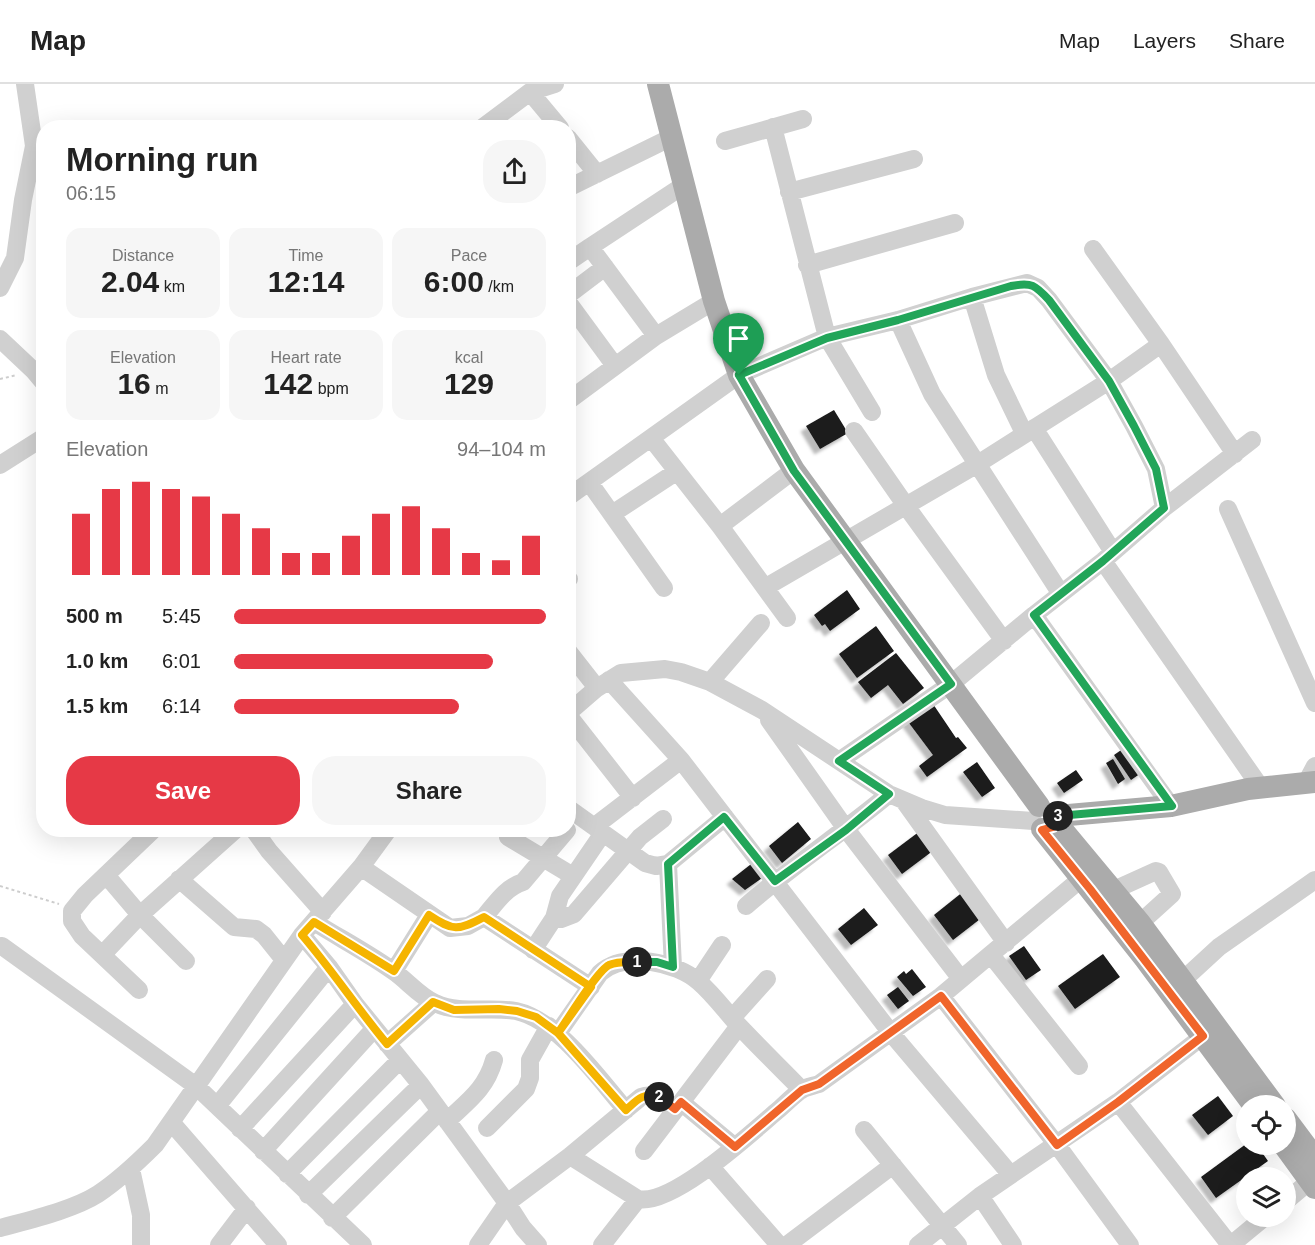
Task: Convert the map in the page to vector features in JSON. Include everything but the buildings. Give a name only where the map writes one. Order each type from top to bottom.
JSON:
[{"type":"main road","points":[[657,84],[714,301],[739,375],[794,471],[951,684],[1046,819],[1082,878],[1246,1095]]},
{"type":"main road","points":[[1046,819],[1172,806],[1312,777]]},
{"type":"main road","points":[[1046,819],[1114,890],[1267,1095]]},
{"type":"main road","points":[[1296,1132],[1315,1158]]},
{"type":"main road","points":[[1290,1155],[1312,1185]]},
{"type":"street","points":[[0,288],[15,258],[22,200],[34,146],[26,84]]},
{"type":"street","points":[[493,120],[530,92],[555,84]]},
{"type":"street","points":[[530,92],[553,120]]},
{"type":"street","points":[[725,141],[803,118]]},
{"type":"street","points":[[772,127],[827,338],[872,412]]},
{"type":"street","points":[[576,184],[670,138]]},
{"type":"street","points":[[576,148],[597,174]]},
{"type":"street","points":[[789,192],[914,159]]},
{"type":"street","points":[[576,257],[684,185]]},
{"type":"street","points":[[807,265],[955,223]]},
{"type":"street","points":[[590,247],[656,336]]},
{"type":"street","points":[[1093,249],[1161,344],[1235,454]]},
{"type":"street","points":[[576,289],[605,267]]},
{"type":"street","points":[[576,491],[739,375],[827,338],[1027,283],[1038,288],[1109,381],[1156,469],[1164,508]]},
{"type":"street","points":[[972,297],[996,375],[1108,556],[1261,788]]},
{"type":"street","points":[[576,395],[656,336],[714,301]]},
{"type":"street","points":[[576,313],[615,366]]},
{"type":"street","points":[[898,320],[932,394],[1061,594]]},
{"type":"street","points":[[0,339],[36,373]]},
{"type":"street","points":[[766,587],[976,465],[1109,381],[1161,344]]},
{"type":"street","points":[[854,430],[1004,641]]},
{"type":"street","points":[[651,438],[720,526],[787,618]]},
{"type":"street","points":[[839,761],[951,684],[1164,508],[1252,440]]},
{"type":"street","points":[[0,465],[36,442]]},
{"type":"street","points":[[720,526],[794,471]]},
{"type":"street","points":[[612,514],[676,472]]},
{"type":"street","points":[[589,482],[664,588]]},
{"type":"street","points":[[1228,509],[1315,703]]},
{"type":"street","points":[[1034,615],[1172,806]]},
{"type":"street","points":[[710,682],[762,623]]},
{"type":"street","points":[[576,659],[681,760],[891,1034],[1011,1175]]},
{"type":"street","points":[[576,707],[603,684],[621,673],[665,669],[710,682],[762,711],[897,798],[945,815],[1046,819]]},
{"type":"street","points":[[762,711],[846,830],[961,979]]},
{"type":"street","points":[[576,724],[633,798]]},
{"type":"street","points":[[533,950],[554,918],[560,896],[599,830],[633,798],[681,760]]},
{"type":"street","points":[[746,906],[775,881],[846,830],[897,798]]},
{"type":"street","points":[[897,798],[1006,943]]},
{"type":"street","points":[[576,822],[599,830],[627,852],[645,863],[656,866],[668,864],[724,817]]},
{"type":"street","points":[[554,918],[561,919],[574,914],[640,837],[663,819]]},
{"type":"street","points":[[139,990],[75,928],[72,911],[85,895],[146,837]]},
{"type":"street","points":[[103,954],[140,915],[227,837]]},
{"type":"street","points":[[259,837],[313,923],[329,967],[374,1029],[421,1085],[523,1228],[538,1245]]},
{"type":"street","points":[[0,1228],[71,1206],[96,1195],[131,1169],[155,1145],[284,960],[383,837]]},
{"type":"street","points":[[508,837],[573,876]]},
{"type":"street","points":[[361,867],[429,915],[450,928],[459,928],[484,917],[505,892],[513,885],[523,882],[558,837]]},
{"type":"street","points":[[668,864],[673,967]]},
{"type":"street","points":[[1114,890],[1156,871],[1159,872],[1173,894],[1140,923]]},
{"type":"street","points":[[106,875],[140,915],[186,961]]},
{"type":"street","points":[[570,1156],[638,1199],[645,1200],[662,1195],[710,1166],[802,1090],[819,1084],[891,1034],[1006,943],[1082,878]]},
{"type":"street","points":[[179,879],[234,927],[256,929],[264,935],[284,960]]},
{"type":"street","points":[[1182,981],[1219,947],[1315,880]]},
{"type":"street","points":[[394,971],[429,915]]},
{"type":"street","points":[[484,917],[591,987]]},
{"type":"street","points":[[313,923],[394,971],[433,1002],[454,1010],[499,1009],[517,1011],[536,1017],[553,1029],[626,1110]]},
{"type":"street","points":[[698,981],[722,945]]},
{"type":"street","points":[[2,946],[196,1086],[332,1218],[363,1245]]},
{"type":"street","points":[[991,955],[1079,1066]]},
{"type":"street","points":[[487,1128],[526,1089],[530,1077],[530,1060],[553,1029],[591,987],[600,973],[609,965],[624,962],[657,962],[673,967],[698,981],[802,1090]]},
{"type":"street","points":[[217,1106],[329,967]]},
{"type":"street","points":[[644,1151],[767,979]]},
{"type":"street","points":[[941,996],[1057,1145],[1130,1245]]},
{"type":"street","points":[[387,1044],[433,1002]]},
{"type":"street","points":[[240,1129],[355,1004]]},
{"type":"street","points":[[263,1151],[374,1029]]},
{"type":"street","points":[[918,1245],[980,1196],[1118,1102],[1203,1036]]},
{"type":"street","points":[[286,1173],[400,1060]]},
{"type":"street","points":[[332,1218],[443,1116],[478,1092],[485,1083],[494,1060]]},
{"type":"street","points":[[308,1195],[421,1085]]},
{"type":"street","points":[[478,1245],[507,1203],[570,1156],[641,1097],[649,1094],[658,1096],[678,1106],[735,1147]]},
{"type":"street","points":[[1118,1102],[1231,1245],[1253,1227]]},
{"type":"street","points":[[171,1122],[278,1245]]},
{"type":"street","points":[[864,1130],[957,1245]]},
{"type":"street","points":[[787,1245],[892,1165]]},
{"type":"street","points":[[710,1166],[779,1245]]},
{"type":"street","points":[[131,1169],[141,1215],[141,1245]]},
{"type":"street","points":[[1296,1195],[1312,1185]]},
{"type":"street","points":[[980,1196],[1013,1245]]},
{"type":"street","points":[[602,1245],[638,1199]]},
{"type":"street","points":[[219,1245],[247,1208]]},
{"type":"path","points":[[0,886],[55,902],[72,911]]},
{"type":"route","points":[[739,375],[794,471],[951,684],[839,761],[889,794],[846,830],[775,881],[724,817],[668,864],[673,967],[657,962],[624,962],[609,965],[600,973],[591,987],[558,1033],[536,1017],[517,1011],[454,1010],[433,1002],[387,1044],[302,935],[314,922],[394,971],[429,915],[450,928],[468,926],[484,917],[591,987],[558,1033],[626,1110],[641,1097],[649,1094],[658,1096],[675,1109],[681,1102],[735,1147],[802,1090],[819,1084],[941,996],[1057,1145],[1118,1102],[1203,1036],[1042,830],[1053,827],[1057,816],[1172,806],[1034,615],[1103,561],[1164,508],[1156,469],[1109,381],[1049,300],[1038,288],[1027,283],[827,338],[739,375]]}]
